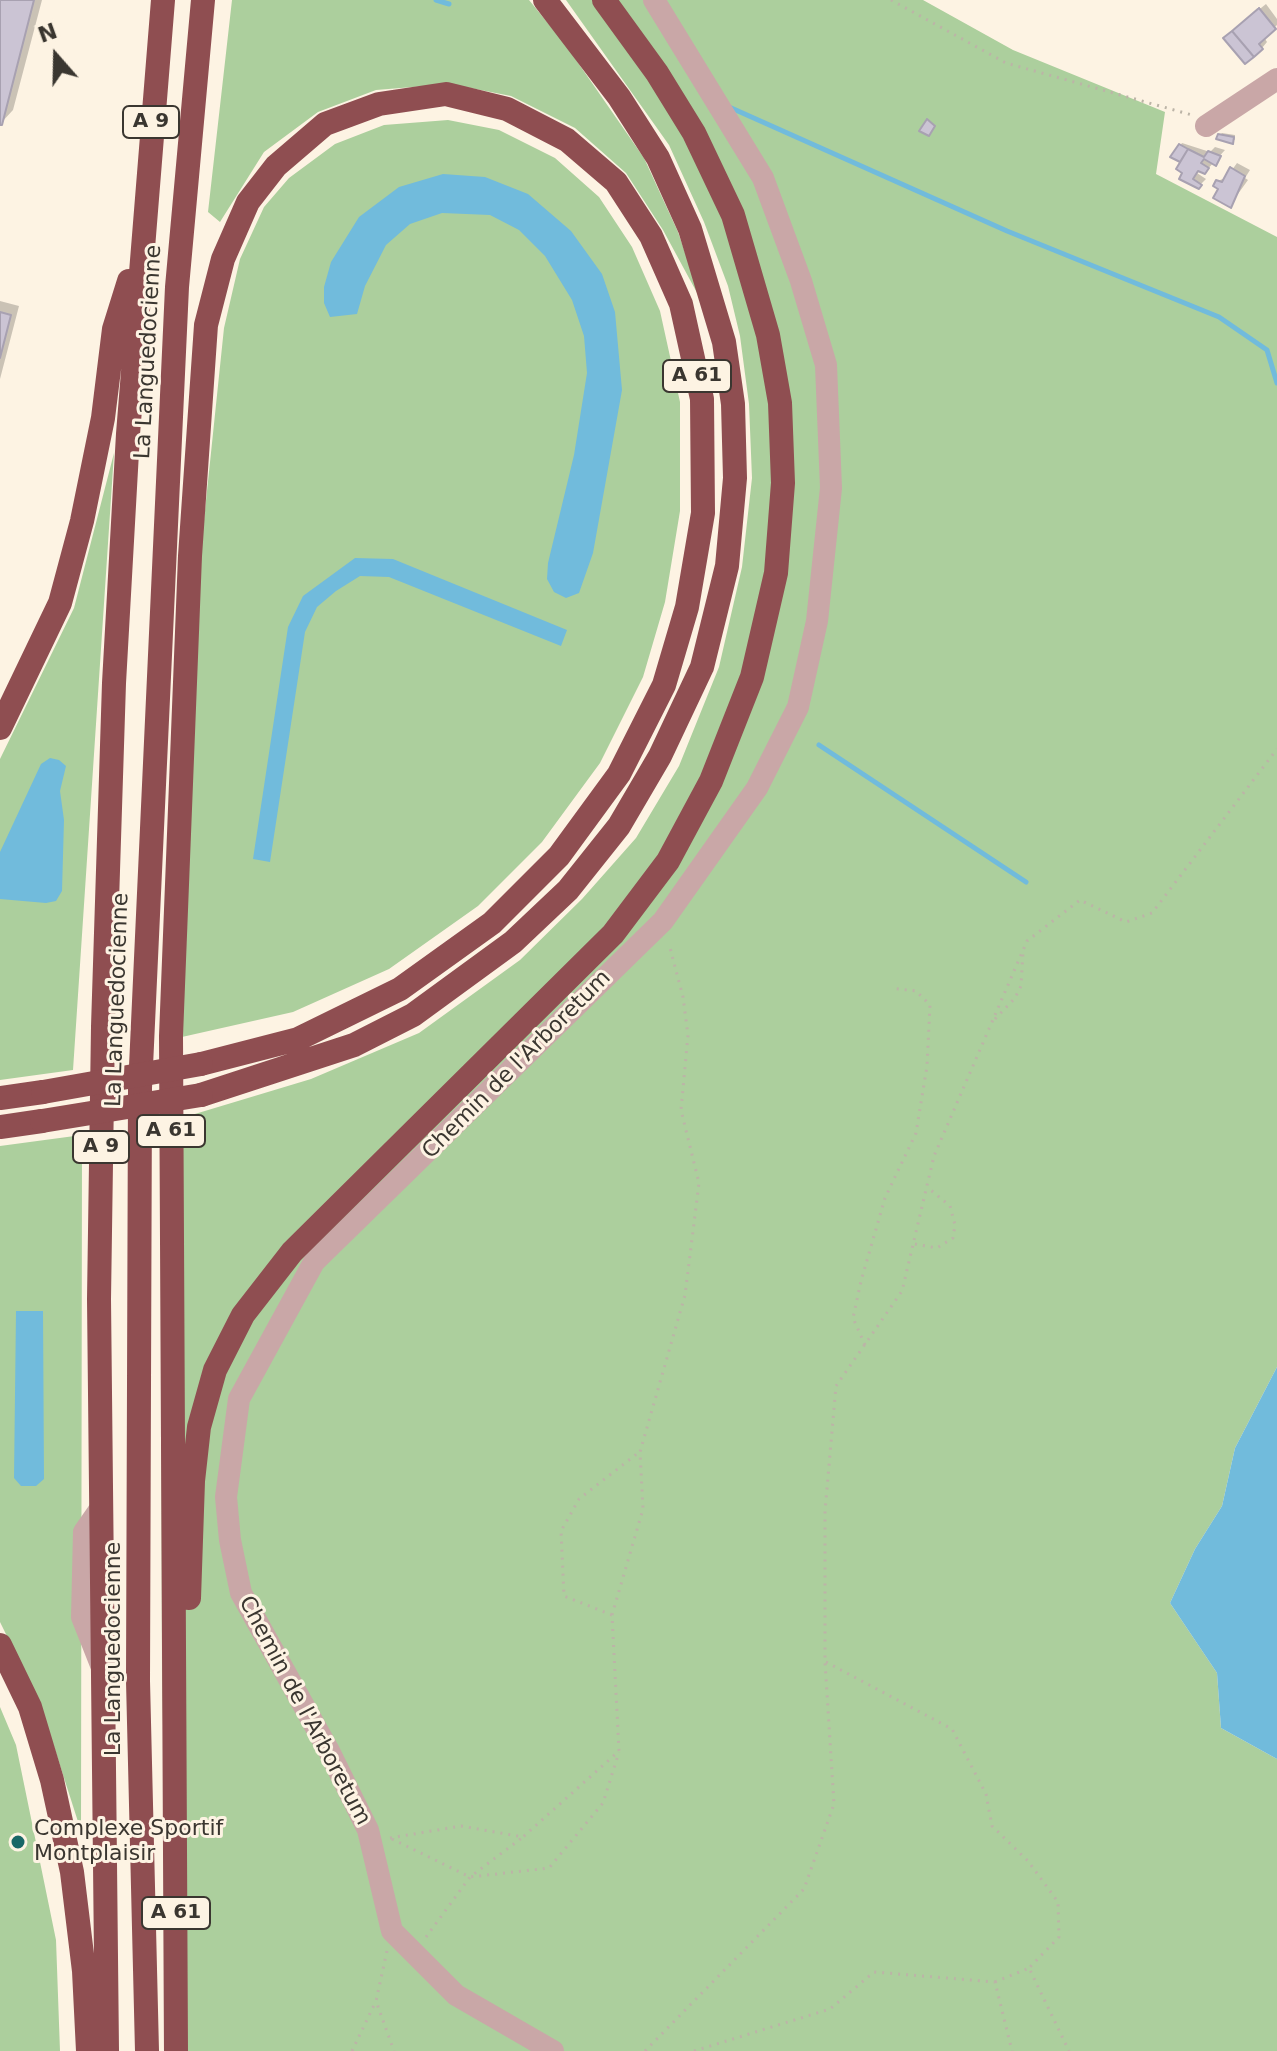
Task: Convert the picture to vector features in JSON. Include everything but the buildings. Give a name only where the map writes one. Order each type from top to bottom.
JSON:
[{"type":"highway","name":"La Languedocienne","points":[[107,2051],[99,1299],[107,886],[114,683],[141,244],[163,0]]},
{"type":"highway","name":"La Languedocienne","points":[[147,2051],[138,1681],[140,1088],[177,287],[203,0]]},
{"type":"highway","name":"A 61","points":[[0,1127],[201,1095],[354,1045],[413,1015],[513,942],[568,890],[619,826],[660,756],[702,667],[727,566],[735,478],[733,404],[721,330],[690,229],[658,158],[619,97],[545,0]]},
{"type":"highway","points":[[177,1775],[184,1760],[193,1481],[199,1427],[215,1370],[243,1315],[292,1252],[613,934],[668,861],[711,781],[752,677],[776,573],[783,483],[780,403],[768,335],[733,215],[694,133],[657,73],[604,0]]},
{"type":"highway","name":"A 61","points":[[0,1098],[43,1092],[201,1064],[298,1039],[400,989],[492,923],[559,856],[619,774],[664,685],[687,607],[703,513],[702,399],[681,304],[651,236],[616,182],[567,140],[507,109],[446,94],[379,104],[325,124],[276,166],[248,202],[223,259],[206,325],[190,556],[171,1036],[171,1403],[177,1775],[176,2051]]},
{"type":"highway","points":[[0,728],[60,603],[82,521],[100,433],[114,329],[141,244]]},
{"type":"highway","points":[[0,1645],[30,1707],[52,1780],[72,1872],[84,1971],[88,2051]]},
{"type":"street","name":"Chemin de l'Arboretum","points":[[392,1931],[368,1830],[329,1751],[241,1593],[230,1540],[226,1497],[239,1399],[314,1262],[663,921],[757,788],[798,707],[817,621],[831,488],[826,365],[801,281],[763,178],[654,0]]},
{"type":"street","points":[[1206,126],[1277,79]]},
{"type":"street","points":[[392,1931],[456,1995],[553,2051]]},
{"type":"path","points":[[891,0],[1006,63],[1104,93],[1189,113],[1206,126]]},
{"type":"path","points":[[645,2051],[804,1889],[834,1804],[825,1662],[825,1511],[836,1386],[902,1291],[934,1156],[1027,941],[1080,900],[1126,922],[1152,913],[1277,749]]},
{"type":"path","points":[[368,1830],[470,1877],[549,1868],[603,1803],[619,1751],[612,1615],[643,1509],[640,1452],[685,1295],[699,1183],[681,1110],[688,1035],[683,997],[663,921]]},
{"type":"path","points":[[993,1021],[1015,998],[1021,986],[1024,949]]},
{"type":"path","points":[[865,1345],[853,1318],[861,1281],[885,1198],[916,1133],[927,1066],[930,1005],[916,991],[891,988]]},
{"type":"path","points":[[913,1244],[937,1248],[953,1238],[955,1225],[950,1206],[927,1187]]},
{"type":"path","points":[[612,1615],[564,1596],[561,1531],[579,1499],[640,1452]]},
{"type":"path","points":[[694,2051],[830,2009],[874,1972],[995,1982],[1029,1968],[1059,1937],[1058,1902],[1028,1861],[992,1826],[986,1794],[952,1729],[825,1662]]},
{"type":"path","points":[[415,1951],[470,1877],[523,1837],[619,1751]]},
{"type":"path","points":[[392,1839],[461,1826],[523,1837]]},
{"type":"path","points":[[352,2051],[376,2001],[392,1931]]},
{"type":"path","points":[[1029,1968],[1069,2051]]},
{"type":"path","points":[[995,1982],[1012,2051]]},
{"type":"path","points":[[376,2001],[394,2051]]},
{"type":"green space","points":[[232,0],[529,0],[565,44],[644,158],[678,232],[702,302],[663,230],[626,173],[575,128],[511,96],[450,84],[376,90],[318,112],[264,152],[220,222],[208,212]]},
{"type":"green space","points":[[566,0],[923,0],[1013,50],[1165,112],[1156,174],[1277,237],[1277,1367],[1235,1448],[1222,1506],[1195,1549],[1170,1603],[1217,1673],[1221,1728],[1277,1759],[1277,2051],[170,2051],[162,1680],[161,1291],[165,1123],[311,1079],[419,1033],[520,960],[582,899],[636,838],[679,766],[719,667],[742,567],[752,478],[749,404],[740,336],[728,286],[704,222],[669,145]]},
{"type":"green space","points":[[448,120],[499,130],[555,158],[599,197],[632,247],[660,311],[680,402],[680,511],[665,602],[643,677],[600,763],[542,842],[478,906],[389,969],[293,1012],[173,1039],[202,539],[224,328],[240,259],[264,207],[289,178],[335,144],[384,125]]},
{"type":"green space","points":[[114,453],[73,1070],[0,1080],[0,759],[74,608]]},
{"type":"green space","points":[[82,1135],[81,1831],[40,1703],[0,1622],[0,1146]]},
{"type":"green space","name":"Complexe Sportif Montplaisir","points":[[0,1707],[16,1745],[56,1940],[60,2051],[0,2051]]},
{"type":"water","points":[[443,174],[485,177],[528,194],[571,231],[602,274],[615,312],[622,390],[593,553],[579,593],[566,598],[554,592],[547,579],[548,563],[574,455],[587,373],[584,336],[572,300],[545,256],[519,230],[490,215],[442,213],[410,224],[386,245],[365,286],[357,314],[330,317],[324,303],[324,287],[331,262],[359,217],[399,187]]},
{"type":"water","points":[[355,558],[393,559],[567,630],[561,646],[389,577],[360,576],[336,591],[317,607],[305,632],[270,862],[253,859],[288,627],[303,596]]},
{"type":"water","points":[[50,758],[66,766],[60,791],[64,820],[62,891],[56,901],[46,903],[0,899],[0,852],[41,764]]},
{"type":"water","points":[[16,1311],[43,1311],[44,1479],[36,1486],[21,1486],[14,1478]]},
{"type":"water","points":[[1277,1367],[1277,1759],[1221,1728],[1217,1673],[1170,1603],[1195,1549],[1222,1506],[1235,1448]]},
{"type":"waterway","points":[[436,0],[449,4]]},
{"type":"waterway","points":[[729,107],[1007,231],[1219,317],[1267,350],[1277,383]]},
{"type":"waterway","points":[[819,745],[1026,882]]},
{"type":"place","name":"Complexe Sportif Montplaisir","points":[[18,1842]]}]
